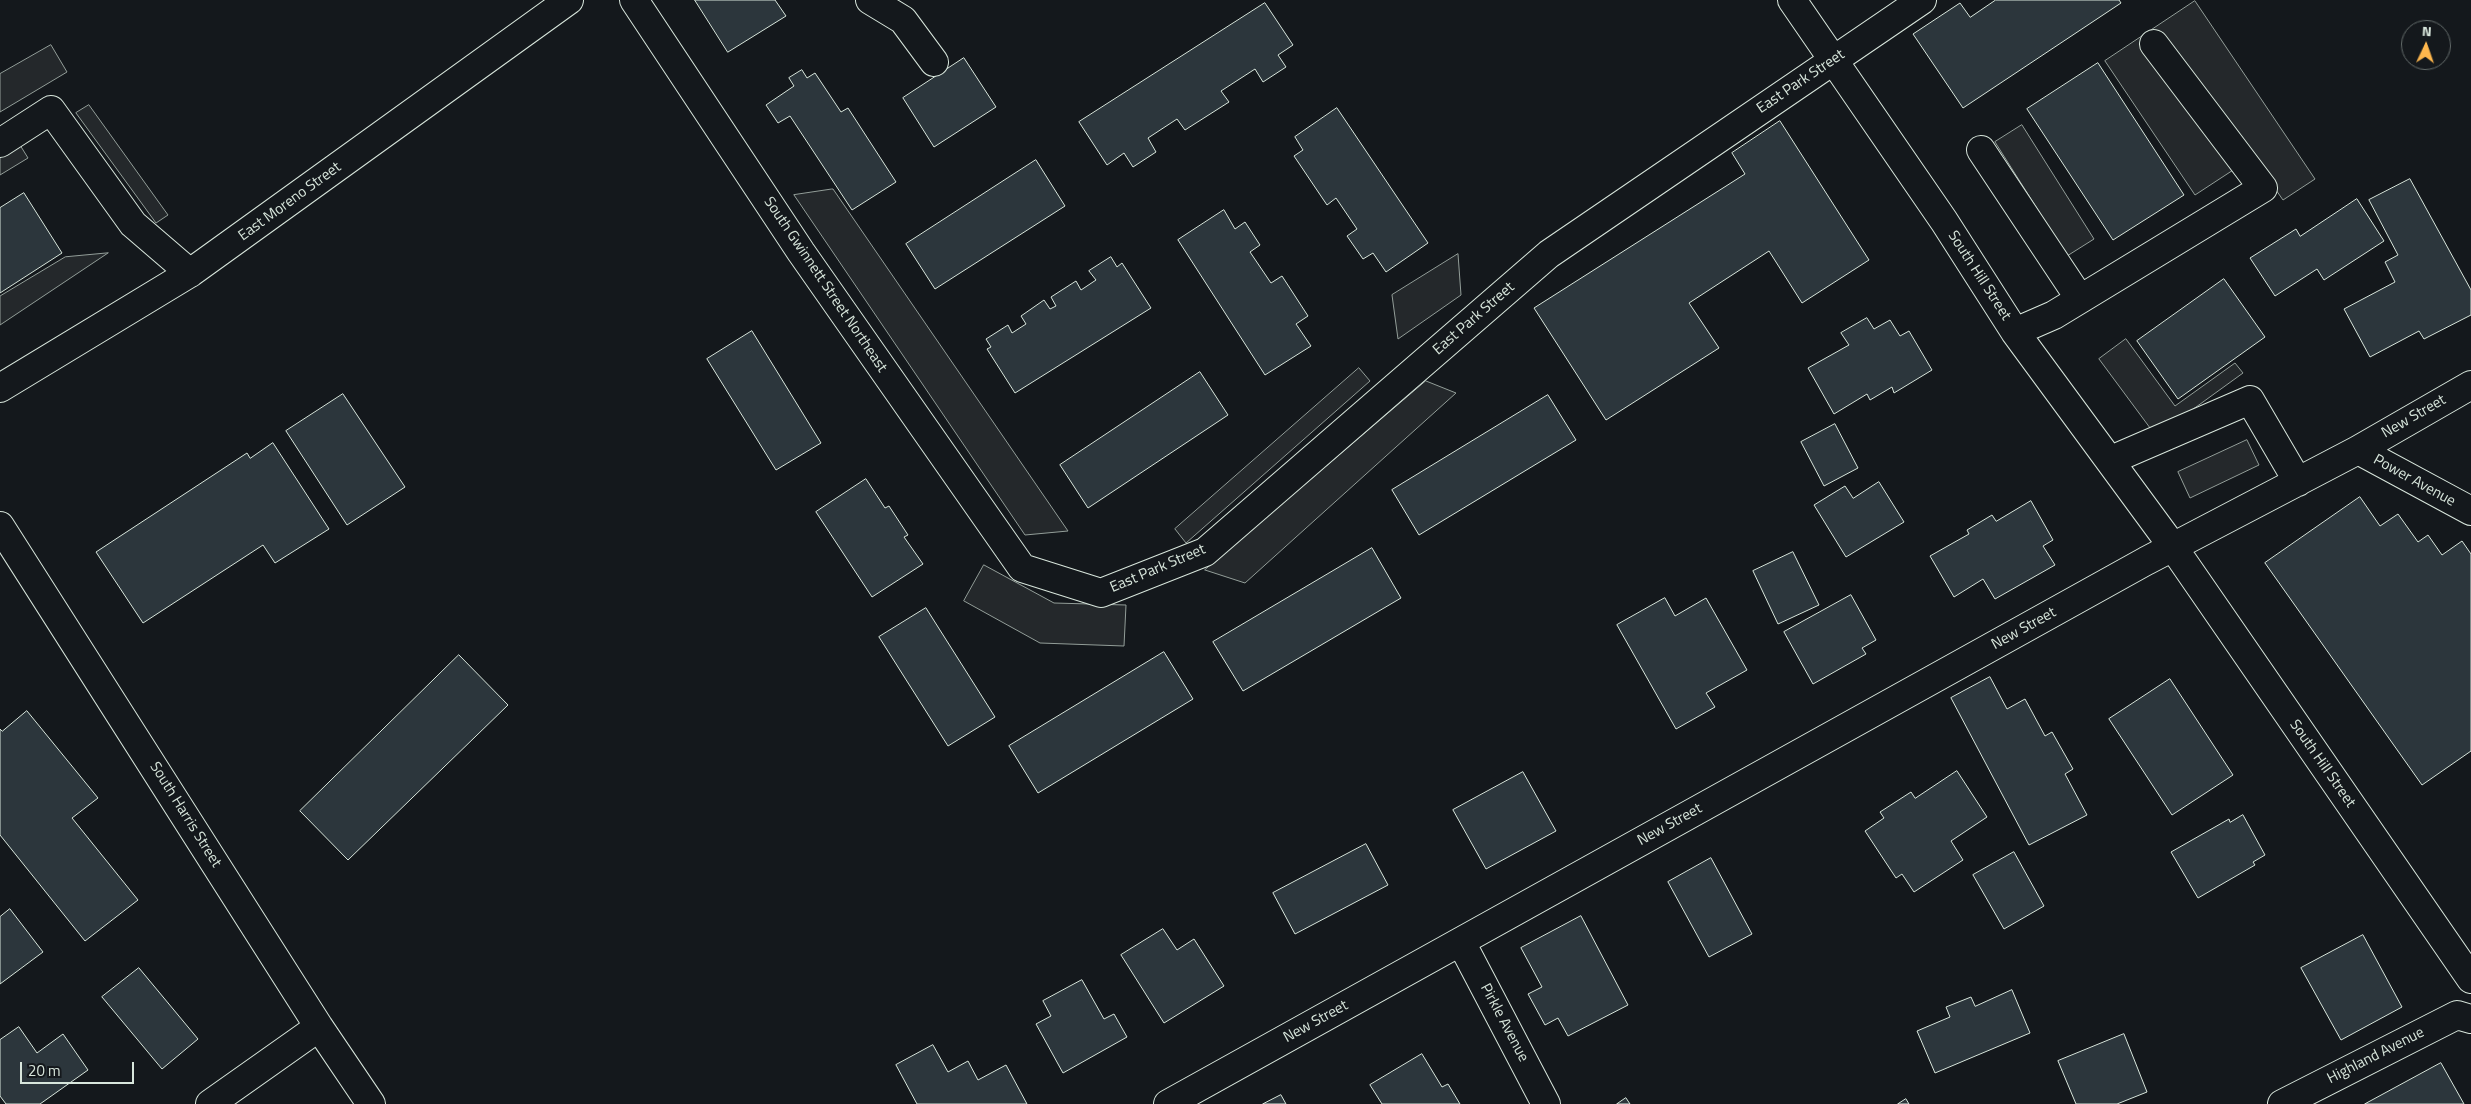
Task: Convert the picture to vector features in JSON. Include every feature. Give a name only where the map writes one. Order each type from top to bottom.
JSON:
[{"type":"street","name":"East Moreno Street","points":[[0,388],[190,274],[569,0]]},
{"type":"street","name":"South Gwinnett Street Northeast","points":[[634,0],[801,252],[1022,568]]},
{"type":"street","points":[[870,0],[903,20],[934,62]]},
{"type":"street","name":"South Hill Street","points":[[1792,0],[1944,221],[2015,332],[2174,547],[2471,979]]},
{"type":"street","name":"East Park Street","points":[[1022,568],[1101,593],[1205,552],[1548,254],[1922,0]]},
{"type":"street","points":[[2015,332],[2054,315],[2264,188],[2154,44]]},
{"type":"street","points":[[0,143],[51,110],[133,224],[190,274]]},
{"type":"street","points":[[1981,150],[2080,299]]},
{"type":"street","name":"New Street","points":[[2358,450],[2471,384]]},
{"type":"street","points":[[2110,460],[2250,400],[2298,482]]},
{"type":"street","points":[[2174,547],[2358,450]]},
{"type":"street","name":"Power Avenue","points":[[2358,450],[2471,511]]},
{"type":"street","name":"South Harris Street","points":[[0,526],[319,1027],[371,1104]]},
{"type":"street","name":"New Street","points":[[1168,1104],[2174,547]]},
{"type":"street","name":"Pirkle Avenue","points":[[1461,942],[1546,1104]]},
{"type":"street","name":"Highland Avenue","points":[[2282,1104],[2458,1015],[2471,1019]]},
{"type":"street","points":[[210,1104],[319,1027]]},
{"type":"shaded area","points":[[2195,1],[2315,179],[2283,200],[2253,157],[2195,195],[2105,61]]},
{"type":"shaded area","points":[[51,45],[67,72],[0,112],[0,74]]},
{"type":"shaded area","points":[[89,105],[168,215],[156,223],[76,113]]},
{"type":"shaded area","points":[[2022,125],[2094,239],[2067,256],[1995,142]]},
{"type":"shaded area","points":[[20,145],[28,158],[0,175],[0,156]]},
{"type":"shaded area","points":[[833,189],[1068,531],[1025,535],[794,195]]},
{"type":"shaded area","points":[[108,253],[0,325],[0,296],[65,257]]},
{"type":"shaded area","points":[[1458,254],[1461,295],[1398,339],[1392,295]]},
{"type":"shaded area","points":[[2126,339],[2175,406],[2235,363],[2243,373],[2156,436],[2099,359]]},
{"type":"shaded area","points":[[1359,368],[1370,381],[1186,543],[1175,529]]},
{"type":"shaded area","points":[[1426,381],[1456,393],[1245,583],[1205,570]]},
{"type":"shaded area","points":[[2247,440],[2259,465],[2190,498],[2178,472]]},
{"type":"shaded area","points":[[984,565],[1054,603],[1126,605],[1124,646],[1040,643],[964,601]]},
{"type":"building","points":[[695,0],[775,0],[786,16],[728,52]]},
{"type":"building","points":[[1996,0],[2119,0],[2121,3],[1963,108],[1913,34],[1960,3],[1970,17]]},
{"type":"building","points":[[1265,3],[1293,45],[1278,55],[1286,67],[1263,82],[1255,69],[1221,91],[1229,102],[1185,130],[1177,119],[1148,138],[1156,152],[1133,167],[1124,153],[1107,165],[1079,122]]},
{"type":"building","points":[[964,58],[996,107],[934,147],[903,98]]},
{"type":"building","points":[[2098,63],[2184,195],[2113,240],[2027,109]]},
{"type":"building","points":[[802,70],[807,78],[815,73],[841,112],[848,108],[896,182],[852,210],[790,116],[778,123],[766,105],[794,86],[789,78]]},
{"type":"building","points":[[1337,108],[1428,243],[1386,272],[1373,253],[1363,259],[1347,236],[1357,229],[1336,198],[1327,205],[1294,156],[1303,150],[1295,137]]},
{"type":"building","points":[[1780,121],[1869,260],[1802,303],[1769,251],[1689,303],[1719,348],[1606,420],[1534,308],[1745,174],[1732,153]]},
{"type":"building","points":[[1036,160],[1065,206],[935,289],[906,244]]},
{"type":"building","points":[[2410,179],[2471,290],[2471,315],[2424,339],[2419,331],[2370,357],[2344,309],[2395,282],[2385,262],[2398,255],[2369,200]]},
{"type":"building","points":[[24,193],[62,253],[0,293],[0,208]]},
{"type":"building","points":[[2357,199],[2384,241],[2324,280],[2317,269],[2275,296],[2250,258],[2296,229],[2300,236]]},
{"type":"building","points":[[1224,210],[1235,229],[1245,222],[1260,245],[1250,252],[1271,283],[1282,276],[1308,316],[1296,324],[1311,346],[1265,375],[1178,240]]},
{"type":"building","points":[[1111,257],[1117,267],[1122,263],[1151,308],[1015,393],[987,349],[991,347],[986,339],[1008,325],[1012,333],[1026,324],[1021,316],[1044,300],[1050,309],[1056,306],[1051,297],[1076,281],[1081,290],[1096,280],[1089,271]]},
{"type":"building","points":[[2224,279],[2265,337],[2178,399],[2137,341]]},
{"type":"building","points":[[1867,318],[1874,329],[1890,320],[1900,336],[1909,331],[1932,370],[1894,393],[1892,387],[1870,400],[1867,394],[1834,414],[1808,368],[1849,345],[1841,333]]},
{"type":"building","points":[[752,331],[821,443],[776,470],[707,359]]},
{"type":"building","points":[[1200,372],[1228,415],[1088,508],[1060,465]]},
{"type":"building","points":[[343,394],[405,487],[347,525],[286,431]]},
{"type":"building","points":[[1548,395],[1576,440],[1419,535],[1392,490]]},
{"type":"building","points":[[1835,424],[1858,468],[1824,486],[1801,442]]},
{"type":"building","points":[[273,443],[329,529],[275,563],[263,545],[143,623],[96,552],[247,453],[250,458]]},
{"type":"building","points":[[866,479],[885,508],[889,506],[908,535],[904,537],[923,564],[872,597],[816,512]]},
{"type":"building","points":[[1879,482],[1904,522],[1846,557],[1814,505],[1845,486],[1853,498]]},
{"type":"building","points":[[2360,497],[2380,526],[2398,514],[2418,542],[2428,535],[2442,555],[2462,541],[2471,554],[2471,751],[2422,785],[2265,563]]},
{"type":"building","points":[[2031,501],[2053,540],[2043,546],[2055,565],[1995,599],[1983,579],[1954,597],[1930,556],[1969,534],[1967,530],[1992,515],[1996,521]]},
{"type":"building","points":[[1372,548],[1401,598],[1243,691],[1213,642]]},
{"type":"building","points":[[1793,552],[1819,605],[1778,624],[1753,571]]},
{"type":"building","points":[[1851,595],[1876,640],[1862,648],[1866,654],[1813,684],[1784,632]]},
{"type":"building","points":[[1665,598],[1675,616],[1706,598],[1747,670],[1706,693],[1715,707],[1676,729],[1617,625]]},
{"type":"building","points":[[926,608],[995,717],[948,746],[879,637]]},
{"type":"building","points":[[1164,652],[1193,699],[1038,793],[1009,746]]},
{"type":"building","points":[[459,655],[508,705],[348,860],[300,811]]},
{"type":"building","points":[[1990,677],[2007,709],[2025,699],[2045,736],[2052,732],[2073,769],[2065,774],[2087,815],[2029,845],[1951,698]]},
{"type":"building","points":[[2170,679],[2233,775],[2172,815],[2109,719]]},
{"type":"building","points":[[27,711],[98,798],[72,818],[138,900],[85,941],[0,835],[0,729],[2,731]]},
{"type":"building","points":[[1957,771],[1987,817],[1951,841],[1963,860],[1914,892],[1902,874],[1896,878],[1865,831],[1884,818],[1880,812],[1911,792],[1915,798]]},
{"type":"building","points":[[1523,772],[1556,831],[1486,869],[1453,810]]},
{"type":"building","points":[[2243,815],[2265,855],[2253,862],[2255,865],[2198,898],[2171,852],[2229,819],[2230,822]]},
{"type":"building","points":[[1366,844],[1388,885],[1295,934],[1273,893]]},
{"type":"building","points":[[2014,852],[2044,906],[2004,929],[1973,875]]},
{"type":"building","points":[[1711,858],[1752,934],[1709,957],[1668,882]]},
{"type":"building","points":[[10,909],[43,952],[0,984],[0,917]]},
{"type":"building","points":[[1581,916],[1628,1005],[1568,1036],[1558,1018],[1545,1025],[1528,994],[1542,987],[1521,948]]},
{"type":"building","points":[[1163,929],[1177,950],[1194,939],[1224,986],[1164,1023],[1121,955]]},
{"type":"building","points":[[2363,935],[2402,1007],[2341,1040],[2301,968]]},
{"type":"building","points":[[139,968],[198,1039],[162,1069],[102,997]]},
{"type":"building","points":[[1082,980],[1104,1019],[1114,1014],[1127,1037],[1063,1073],[1036,1024],[1051,1016],[1043,1001]]},
{"type":"building","points":[[2012,990],[2030,1033],[1935,1073],[1917,1031],[1950,1017],[1946,1007],[1971,997],[1975,1006]]},
{"type":"building","points":[[19,1027],[37,1053],[63,1034],[88,1070],[40,1104],[6,1104],[0,1096],[0,1040]]},
{"type":"building","points":[[2124,1034],[2147,1092],[2117,1104],[2076,1104],[2058,1061]]},
{"type":"building","points":[[933,1045],[948,1072],[968,1061],[978,1080],[1006,1065],[1027,1104],[917,1104],[896,1065]]},
{"type":"building","points":[[1422,1054],[1442,1087],[1448,1084],[1460,1104],[1382,1104],[1370,1085]]},
{"type":"building","points":[[2441,1063],[2464,1104],[2365,1104]]},
{"type":"building","points":[[1281,1095],[1286,1104],[1263,1104]]},
{"type":"building","points":[[1626,1098],[1630,1104],[1617,1104]]},
{"type":"building","points":[[1906,1099],[1909,1104],[1898,1104]]}]
